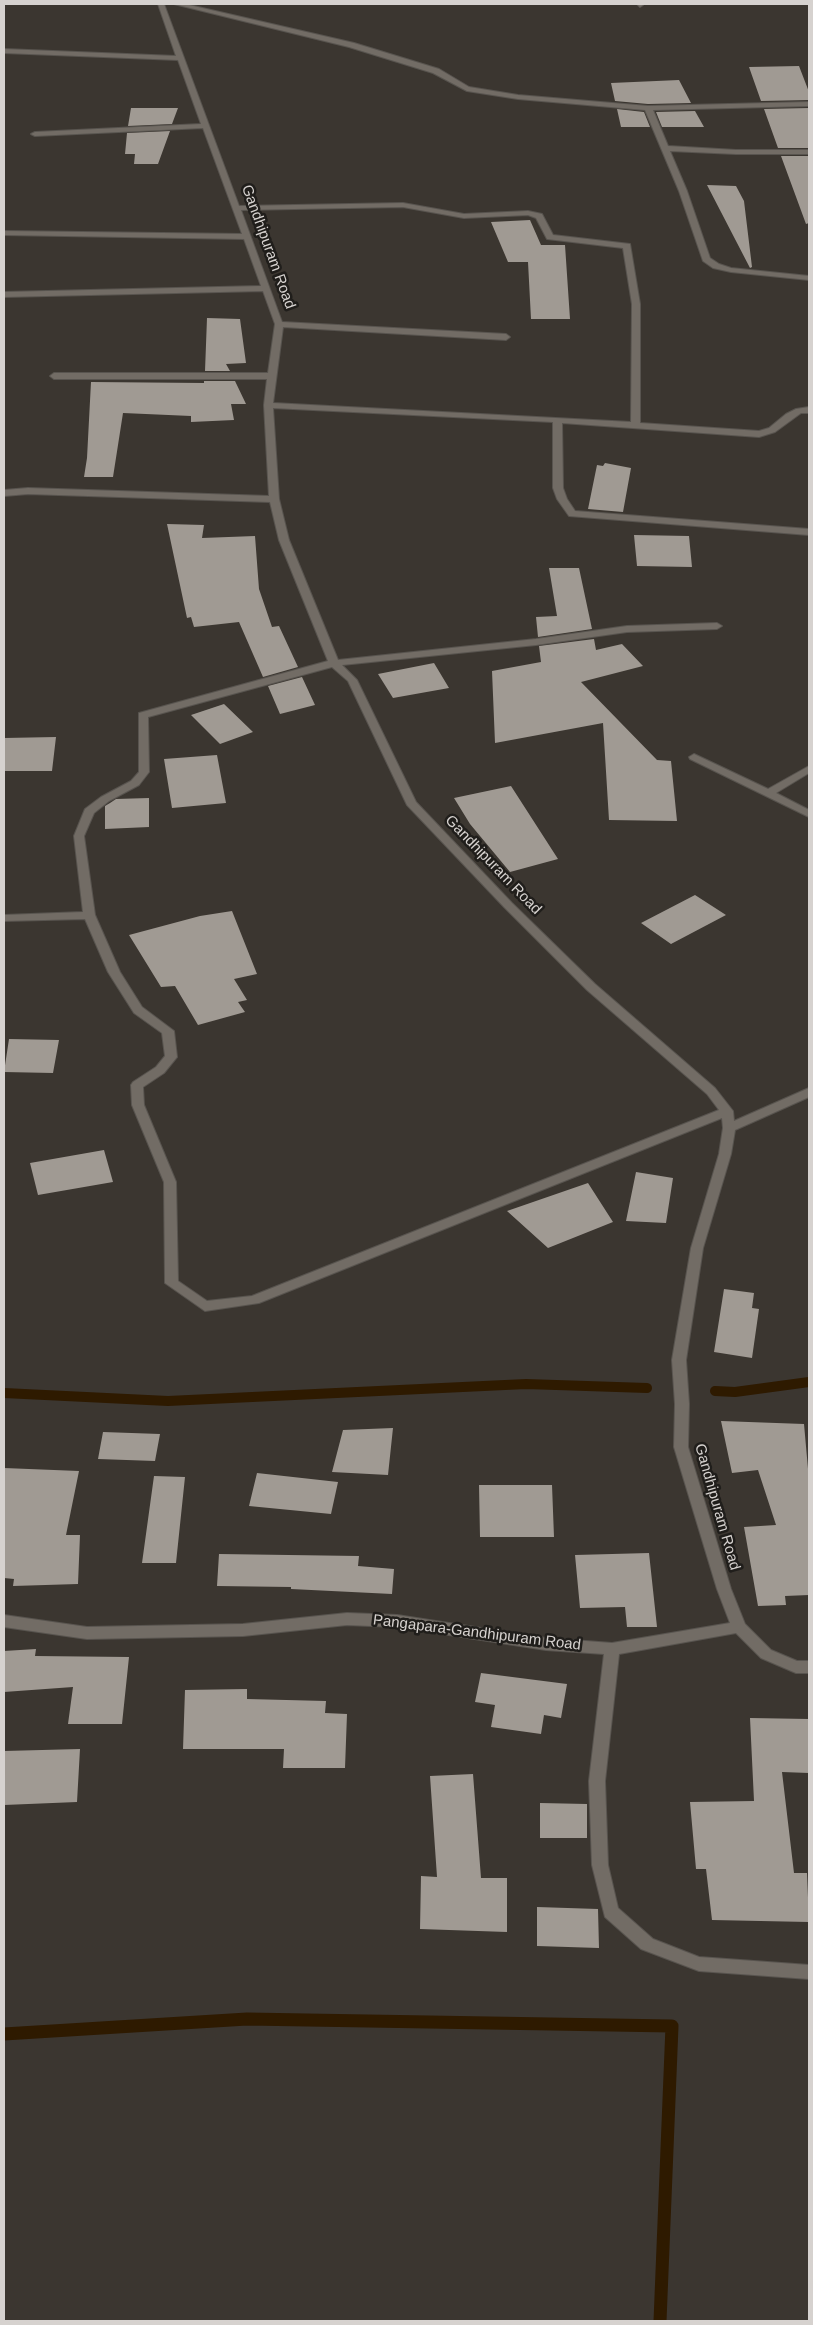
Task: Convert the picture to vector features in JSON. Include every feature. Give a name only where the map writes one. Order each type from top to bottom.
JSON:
[{"type":"street","name":"Gandhipuram Road","points":[[161,4],[279,324],[268,404],[274,499],[284,540],[334,664],[352,680],[411,802],[508,905],[591,987],[711,1091],[727,1111],[729,1128],[721,1173],[698,1248],[679,1360],[682,1404],[681,1447],[724,1589],[739,1627],[766,1654],[796,1668],[809,1667]]},
{"type":"street","points":[[177,4],[352,45],[436,71],[467,89],[518,97],[648,108],[809,104]]},
{"type":"street","points":[[4,51],[182,58]]},
{"type":"street","points":[[648,108],[697,229],[706,259],[716,266],[732,270],[809,278]]},
{"type":"street","points":[[36,134],[207,126]]},
{"type":"street","points":[[665,148],[736,152],[809,152]]},
{"type":"street","points":[[237,208],[403,205],[464,216],[528,213],[539,216],[550,237],[627,246],[636,304],[635,426]]},
{"type":"street","points":[[4,233],[248,238]]},
{"type":"street","points":[[4,295],[266,288]]},
{"type":"street","points":[[279,324],[506,337]]},
{"type":"street","points":[[54,376],[272,376]]},
{"type":"street","points":[[268,404],[557,420],[760,434],[772,430],[798,411],[809,410]]},
{"type":"street","points":[[557,420],[558,488],[562,499],[572,514],[809,532]]},
{"type":"street","points":[[4,493],[28,491],[274,499]]},
{"type":"street","points":[[717,626],[627,629],[536,642],[334,664],[143,715],[144,772],[135,783],[105,799],[89,811],[79,836],[89,915],[114,972],[138,1010],[168,1031],[172,1057],[160,1070],[137,1085],[138,1105],[170,1182],[172,1283],[205,1306],[254,1300],[727,1111]]},
{"type":"street","points":[[694,757],[809,814]]},
{"type":"street","points":[[769,793],[809,768]]},
{"type":"street","points":[[4,918],[89,915]]},
{"type":"street","points":[[729,1128],[809,1092]]},
{"type":"street","name":"Pangapara-Gandhipuram Road","points":[[4,1621],[87,1633],[243,1630],[347,1619],[397,1621],[546,1644],[612,1649],[739,1627]]},
{"type":"street","points":[[612,1649],[597,1780],[600,1864],[611,1912],[647,1944],[699,1964],[809,1972]]},
{"type":"building","points":[[799,66],[809,92],[809,100],[761,101],[749,67]]},
{"type":"building","points":[[679,80],[691,103],[648,104],[615,101],[611,83]]},
{"type":"building","points":[[131,108],[178,108],[172,124],[128,126]]},
{"type":"building","points":[[809,108],[809,148],[778,148],[764,109]]},
{"type":"building","points":[[617,109],[644,112],[650,127],[621,127]]},
{"type":"building","points":[[695,111],[704,127],[662,127],[656,112]]},
{"type":"building","points":[[170,131],[158,164],[134,164],[135,154],[125,154],[127,133]]},
{"type":"building","points":[[781,156],[809,156],[809,223],[806,224]]},
{"type":"building","points":[[707,185],[736,186],[744,201],[752,267],[750,268]]},
{"type":"building","points":[[530,220],[541,245],[565,245],[570,319],[531,319],[528,262],[508,262],[491,222]]},
{"type":"building","points":[[207,318],[240,319],[246,363],[226,364],[230,371],[205,371]]},
{"type":"building","points":[[204,381],[235,381],[246,404],[231,404],[234,420],[191,422],[191,416],[123,413],[113,477],[84,477],[87,458],[91,382],[204,383]]},
{"type":"building","points":[[605,463],[631,468],[623,512],[588,509],[597,465],[603,466]]},
{"type":"building","points":[[167,524],[204,525],[202,538],[255,536],[259,589],[272,627],[279,626],[298,667],[263,677],[239,622],[194,627],[191,617],[187,618]]},
{"type":"building","points":[[634,535],[689,536],[692,567],[637,566]]},
{"type":"building","points":[[549,568],[579,568],[592,629],[538,637],[536,617],[557,616]]},
{"type":"building","points":[[594,639],[596,650],[622,644],[643,666],[581,682],[657,760],[671,761],[677,821],[609,820],[603,723],[495,743],[492,671],[541,662],[539,646]]},
{"type":"building","points":[[434,663],[449,688],[393,698],[378,674]]},
{"type":"building","points":[[302,677],[315,705],[280,714],[268,686]]},
{"type":"building","points":[[224,704],[253,732],[220,744],[191,715]]},
{"type":"building","points":[[56,737],[52,771],[4,771],[4,738]]},
{"type":"building","points":[[217,755],[226,803],[172,808],[164,759]]},
{"type":"building","points":[[511,786],[558,859],[510,872],[470,824],[454,798]]},
{"type":"building","points":[[149,798],[149,827],[105,829],[105,806],[116,799]]},
{"type":"building","points":[[695,895],[726,915],[671,944],[641,923]]},
{"type":"building","points":[[232,911],[257,974],[234,979],[247,1000],[238,1002],[245,1012],[198,1025],[175,986],[161,987],[129,935],[200,916]]},
{"type":"building","points":[[9,1039],[59,1040],[53,1073],[4,1072]]},
{"type":"building","points":[[104,1150],[113,1182],[38,1195],[30,1163]]},
{"type":"building","points":[[636,1172],[673,1178],[666,1223],[626,1221]]},
{"type":"building","points":[[588,1183],[613,1222],[548,1248],[507,1211]]},
{"type":"building","points":[[724,1289],[754,1293],[752,1308],[759,1309],[752,1358],[714,1352]]},
{"type":"building","points":[[721,1421],[804,1424],[809,1480],[809,1595],[785,1596],[786,1605],[758,1606],[744,1527],[776,1525],[758,1470],[732,1473]]},
{"type":"building","points":[[393,1428],[388,1475],[332,1472],[343,1430]]},
{"type":"building","points":[[103,1432],[160,1434],[155,1461],[98,1459]]},
{"type":"building","points":[[4,1468],[79,1471],[66,1535],[80,1535],[78,1584],[13,1586],[14,1579],[4,1578]]},
{"type":"building","points":[[257,1473],[338,1482],[331,1514],[249,1506]]},
{"type":"building","points":[[154,1476],[185,1477],[176,1563],[142,1563]]},
{"type":"building","points":[[479,1485],[552,1485],[554,1537],[480,1537]]},
{"type":"building","points":[[649,1553],[657,1627],[627,1627],[625,1607],[580,1608],[575,1555]]},
{"type":"building","points":[[219,1554],[359,1556],[358,1566],[394,1569],[392,1594],[291,1589],[291,1587],[217,1586]]},
{"type":"building","points":[[36,1649],[35,1656],[129,1657],[122,1724],[68,1724],[73,1687],[4,1692],[4,1651]]},
{"type":"building","points":[[481,1673],[567,1684],[561,1718],[544,1715],[541,1734],[491,1727],[495,1705],[475,1702]]},
{"type":"building","points":[[247,1689],[247,1699],[326,1701],[325,1713],[347,1714],[345,1768],[283,1768],[284,1749],[183,1749],[185,1690]]},
{"type":"building","points":[[750,1718],[809,1719],[809,1773],[782,1772],[794,1873],[807,1873],[809,1922],[712,1920],[706,1869],[696,1869],[690,1802],[754,1801]]},
{"type":"building","points":[[80,1749],[77,1802],[4,1805],[4,1751]]},
{"type":"building","points":[[473,1774],[481,1878],[507,1878],[507,1932],[420,1929],[421,1876],[437,1877],[430,1776]]},
{"type":"building","points":[[540,1803],[587,1804],[587,1838],[540,1838]]},
{"type":"building","points":[[537,1907],[598,1909],[599,1948],[537,1946]]},
{"type":"waterway","points":[[715,1391],[735,1392],[809,1382]]},
{"type":"waterway","points":[[4,1393],[168,1401],[526,1384],[647,1388]]},
{"type":"waterway","points":[[4,2034],[247,2019],[672,2026],[660,2321]]}]
